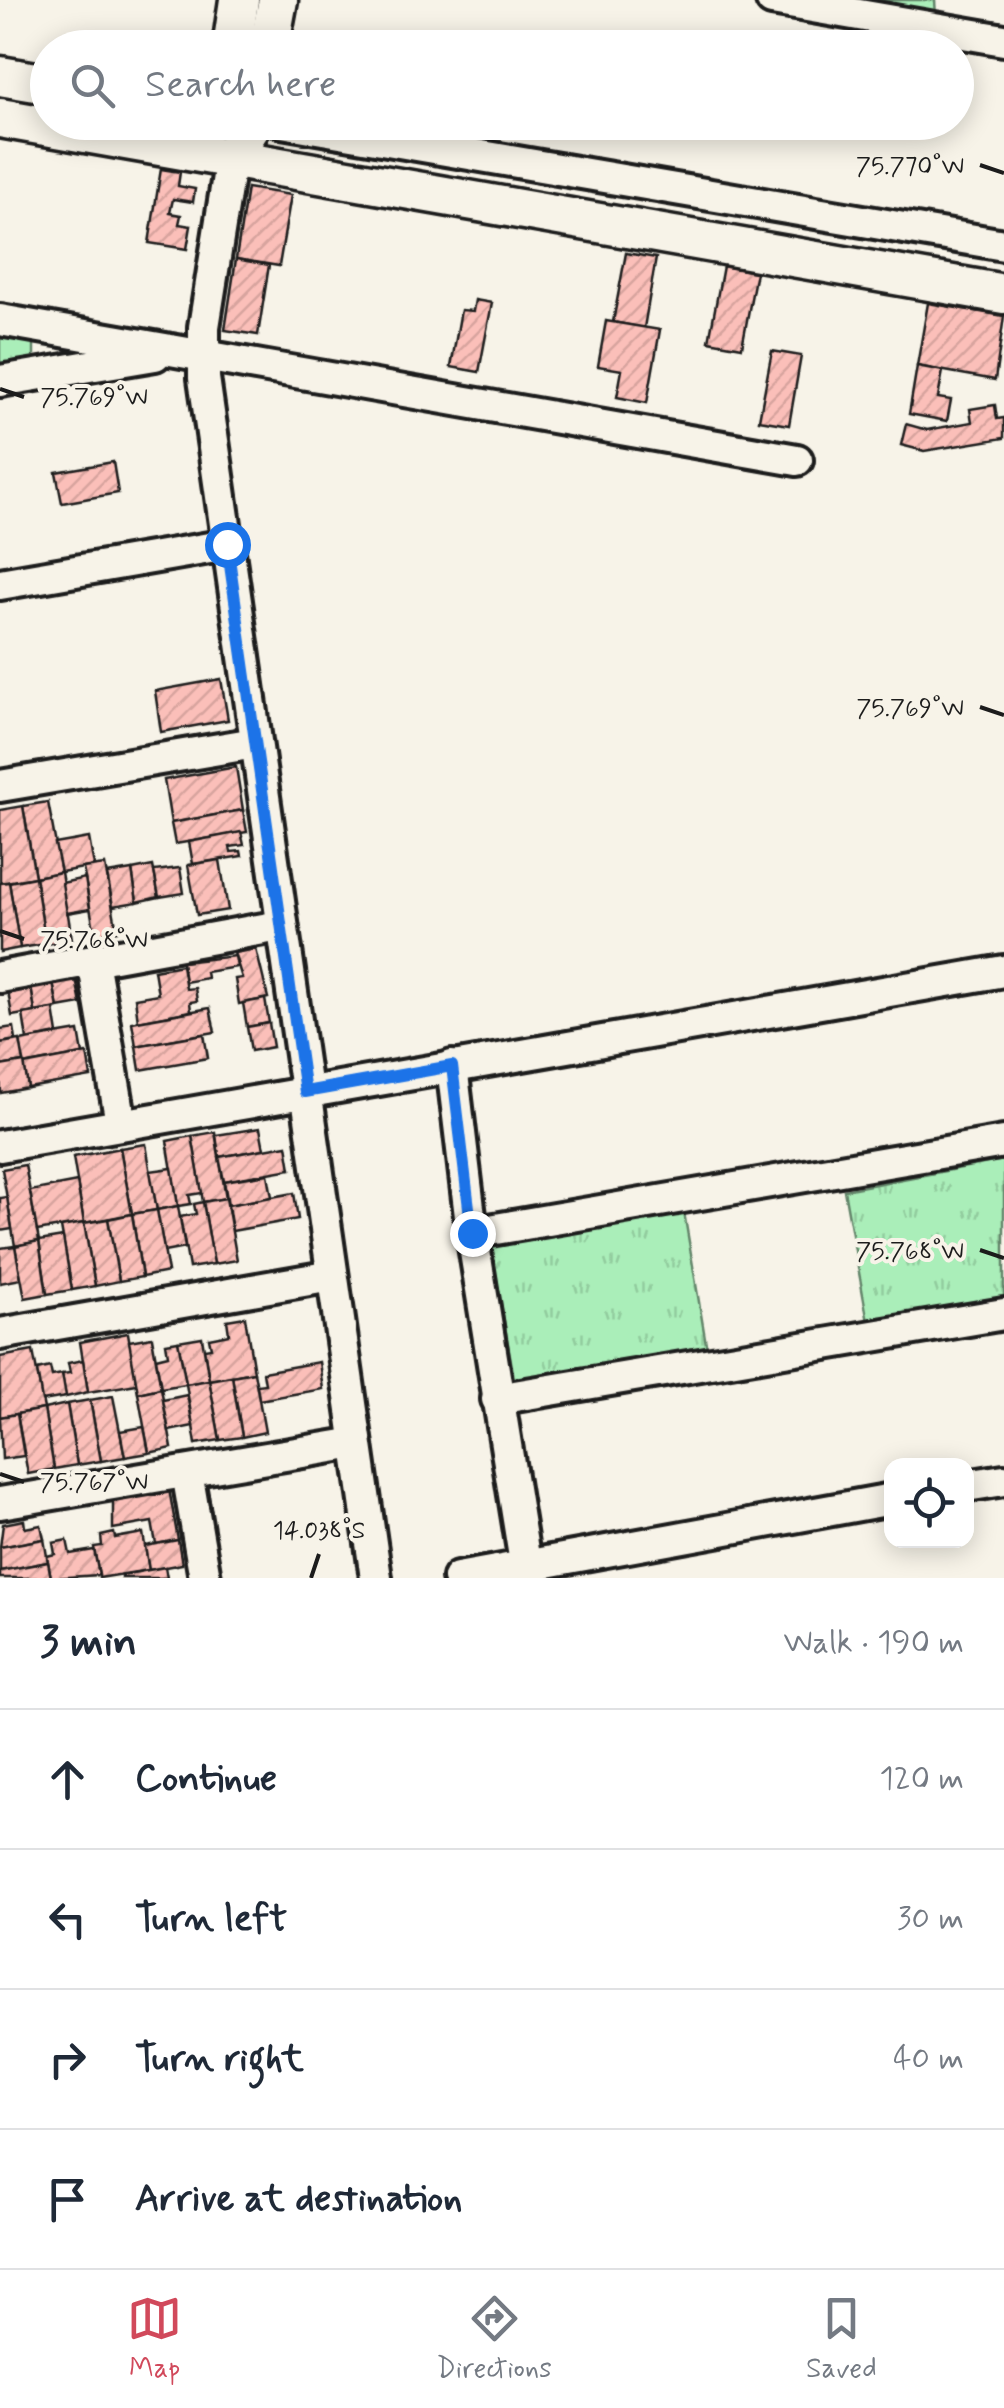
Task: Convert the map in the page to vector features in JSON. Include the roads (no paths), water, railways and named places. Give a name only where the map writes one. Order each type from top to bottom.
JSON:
[{"type":"street","points":[[235,30],[240,0]]},
{"type":"street","points":[[273,30],[278,0]]},
{"type":"street","points":[[772,0],[948,15],[1004,40]]},
{"type":"street","points":[[0,76],[30,81]]},
{"type":"street","points":[[0,118],[30,121]]},
{"type":"street","points":[[376,1578],[227,544],[190,353],[227,140],[1004,294]]},
{"type":"street","points":[[387,140],[1004,246]]},
{"type":"street","points":[[0,320],[797,460]]},
{"type":"street","points":[[0,381],[190,353]]},
{"type":"street","points":[[0,584],[227,544]]},
{"type":"street","points":[[0,786],[255,744]]},
{"type":"street","points":[[0,977],[280,926]]},
{"type":"street","points":[[93,960],[121,1123]]},
{"type":"street","points":[[0,1146],[1004,971]]},
{"type":"street","points":[[452,1066],[472,1233],[525,1563]]},
{"type":"street","points":[[472,1233],[1004,1142]]},
{"type":"street","points":[[0,1334],[332,1276]]},
{"type":"street","points":[[497,1399],[1004,1314]]},
{"type":"street","points":[[0,1504],[356,1443]]},
{"type":"street","points":[[187,1472],[205,1578]]},
{"type":"street","points":[[974,1485],[1004,1480]]},
{"type":"street","points":[[458,1578],[884,1500]]}]
